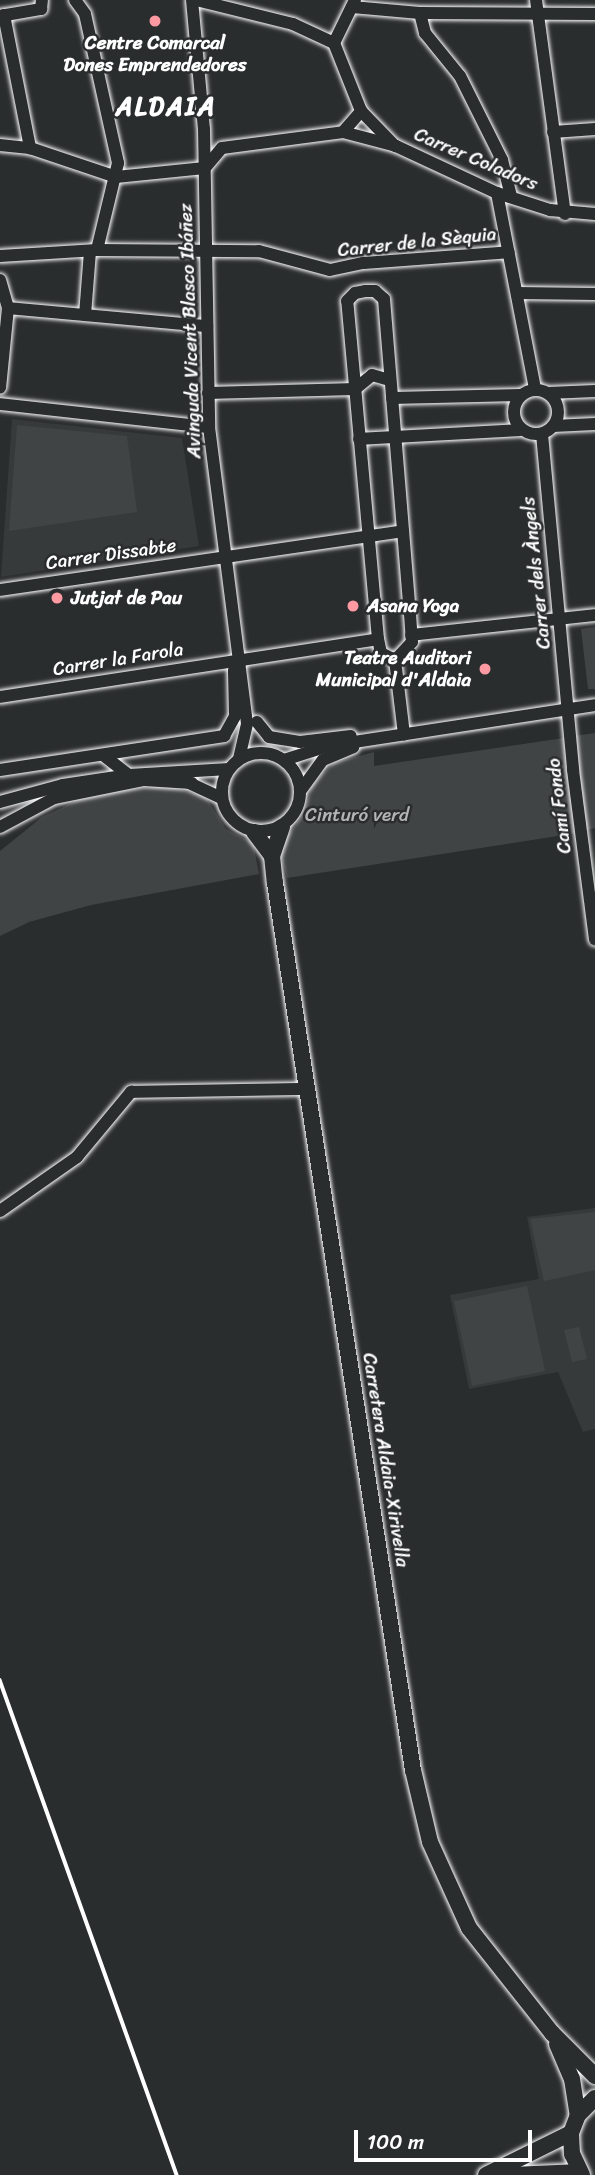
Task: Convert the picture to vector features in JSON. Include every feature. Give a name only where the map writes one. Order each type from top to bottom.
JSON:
[{"type":"main road","name":"Carretera Aldaia-Xirivella","points":[[282,827],[272,856],[413,1770],[430,1842],[469,1928],[552,2033],[595,2076]]},
{"type":"main road","name":"Carretera Aldaia-Xirivella","points":[[254,832],[272,856]]},
{"type":"main road","name":"Carretera Aldaia-Xirivella","points":[[552,2033],[572,2079],[578,2115]]},
{"type":"main road","points":[[512,2175],[581,2174],[572,2154],[571,2133],[578,2115],[595,2098]]},
{"type":"main road","points":[[486,2175],[571,2133]]},
{"type":"street","points":[[30,148],[2,15],[41,9],[41,0]]},
{"type":"street","points":[[75,0],[85,14],[114,138],[116,177],[94,251],[85,315]]},
{"type":"street","points":[[194,0],[293,24],[334,43],[361,110],[396,146]]},
{"type":"street","name":"Avinguda Vicent Blasco Ibáñez","points":[[194,0],[205,168],[209,427],[242,660],[247,724],[239,759]]},
{"type":"street","points":[[536,0],[565,214]]},
{"type":"street","points":[[334,43],[354,3],[420,13],[595,14]]},
{"type":"street","points":[[420,13],[425,33],[460,76],[502,160],[511,197]]},
{"type":"street","points":[[343,132],[361,110]]},
{"type":"street","points":[[0,145],[30,148],[116,177],[205,168],[222,148],[212,140],[203,117]]},
{"type":"street","points":[[553,132],[595,129]]},
{"type":"street","name":"Carrer Coladors","points":[[222,148],[343,132],[396,146],[497,193],[565,214],[595,214]]},
{"type":"street","points":[[497,193],[517,293],[542,391],[558,411],[548,430]]},
{"type":"street","name":"Carrer de la Sèquia","points":[[0,256],[94,251],[259,251],[330,270],[364,263],[509,252]]},
{"type":"street","points":[[0,280],[8,308],[0,388]]},
{"type":"street","points":[[374,291],[384,299],[412,642],[395,660],[381,653],[378,639],[347,301],[355,293],[374,291]]},
{"type":"street","points":[[517,293],[595,294]]},
{"type":"street","points":[[8,308],[207,326]]},
{"type":"street","points":[[208,393],[355,389],[372,375],[390,380]]},
{"type":"street","points":[[392,398],[595,391]]},
{"type":"street","points":[[520,395],[515,412],[520,430]]},
{"type":"street","points":[[0,404],[209,427]]},
{"type":"street","points":[[359,439],[548,430],[595,424]]},
{"type":"street","name":"Carrer dels Àngels","points":[[548,430],[567,709]]},
{"type":"street","name":"Carrer Dissabte","points":[[0,590],[403,531]]},
{"type":"street","points":[[411,635],[595,615]]},
{"type":"street","name":"Carrer la Farola","points":[[0,697],[378,639]]},
{"type":"street","name":"Avinguda Vicent Blasco Ibáñez","points":[[103,755],[224,736],[235,716],[234,671],[242,660]]},
{"type":"street","name":"Avinguda Vicent Blasco Ibáñez","points":[[242,660],[257,722],[271,754]]},
{"type":"street","points":[[395,660],[404,734]]},
{"type":"street","points":[[284,760],[369,740],[595,705]]},
{"type":"street","name":"Camí Fondo","points":[[567,709],[595,940]]},
{"type":"street","points":[[257,722],[269,737],[300,742],[344,735],[369,740]]},
{"type":"street","points":[[301,790],[296,773],[284,760],[271,754],[239,759],[229,769],[222,798],[230,818],[254,832],[282,827],[296,811],[301,790],[323,760],[369,740]]},
{"type":"street","points":[[0,770],[103,755],[129,775]]},
{"type":"street","points":[[0,802],[63,785],[129,775],[229,769]]},
{"type":"street","points":[[145,773],[192,783],[222,798]]},
{"type":"street","points":[[0,827],[54,798],[144,780],[192,783]]},
{"type":"street","points":[[0,1212],[77,1157],[131,1093],[307,1089]]},
{"type":"shaded area","points":[[12,419],[182,438],[199,546],[1,577]]},
{"type":"shaded area","points":[[595,1208],[595,1429],[583,1432],[558,1372],[469,1389],[450,1295],[539,1279],[527,1217]]},
{"type":"green space","points":[[17,425],[127,436],[137,512],[9,531]]},
{"type":"green space","points":[[595,627],[595,689],[588,689],[581,629]]},
{"type":"green space","points":[[595,733],[595,828],[586,830],[574,736]]},
{"type":"green space","name":"Cinturó verd","points":[[564,738],[577,833],[287,878],[281,854],[286,839],[305,813],[312,785],[334,763],[374,752],[374,766]]},
{"type":"green space","name":"Cinturó verd","points":[[163,786],[205,796],[226,829],[253,843],[259,874],[91,905],[29,922],[0,936],[0,851],[42,817],[89,795]]},
{"type":"green space","points":[[595,1212],[595,1270],[544,1281],[530,1219]]},
{"type":"green space","points":[[527,1286],[545,1371],[472,1386],[454,1301]]},
{"type":"green space","points":[[579,1327],[587,1359],[572,1362],[564,1330]]},
{"type":"railway","points":[[0,1680],[177,2175]]},
{"type":"place","name":"Centre Comarcal Dones Emprendedores","points":[[155,21]]},
{"type":"place","name":"Jutjat de Pau","points":[[57,598]]},
{"type":"place","name":"Asana Yoga","points":[[353,606]]},
{"type":"place","name":"Teatre Auditori Municipal d'Aldaia","points":[[485,669]]},
{"type":"district","name":"ALDAIA","points":[[166,107]]}]
